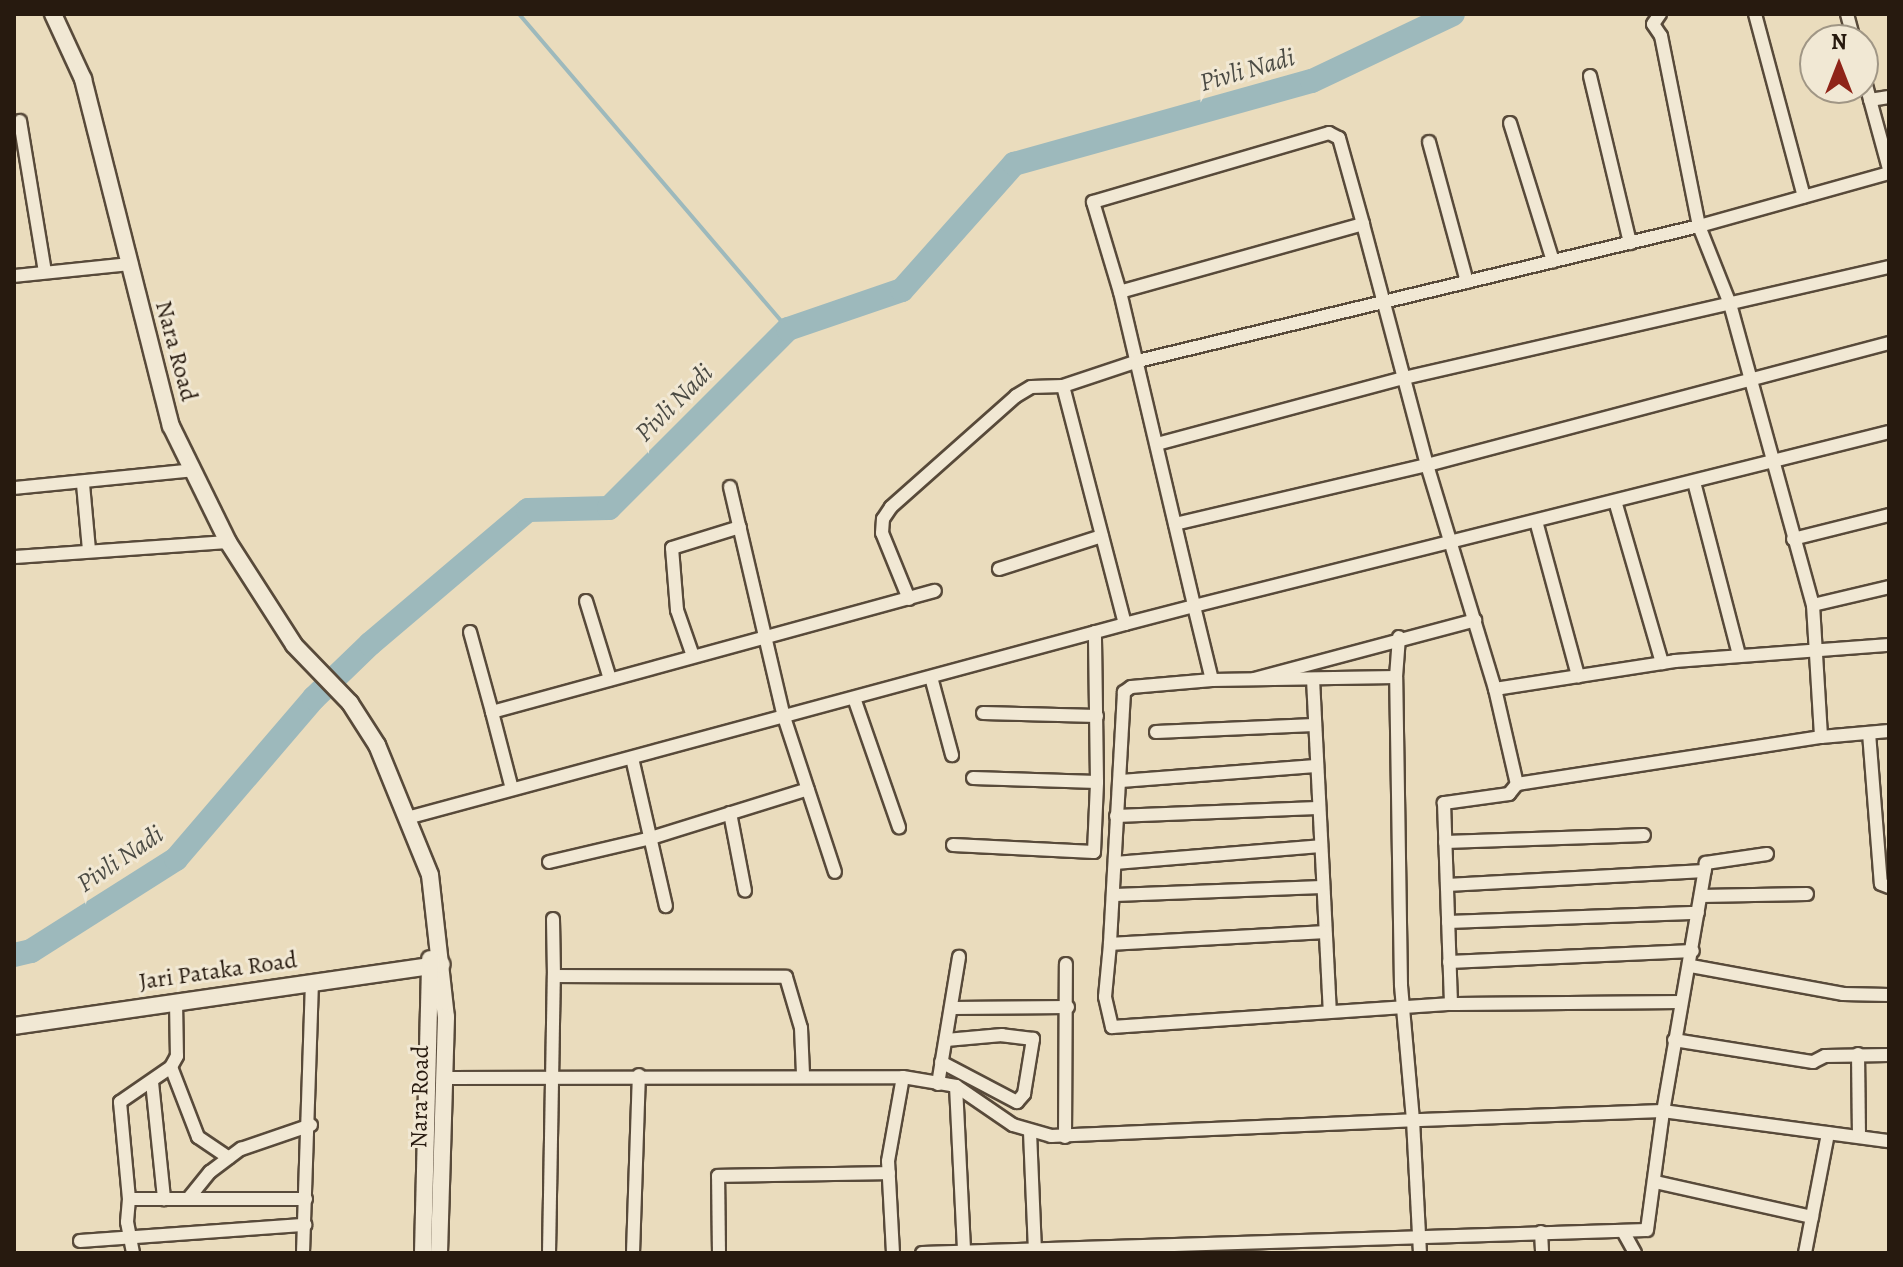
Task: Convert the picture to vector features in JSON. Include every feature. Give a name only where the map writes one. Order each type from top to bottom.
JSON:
[{"type":"main road","name":"Nara Road","points":[[53,14],[83,79],[131,264],[143,332],[171,426],[228,542],[316,672],[350,703],[377,745],[430,875],[435,965],[423,1253]]},
{"type":"main road","name":"Nara Road","points":[[435,965],[445,1078],[439,1253]]},
{"type":"main road","name":"Jari Pataka Road","points":[[14,1026],[435,965]]},
{"type":"street","points":[[1660,14],[1653,24],[1661,36],[1699,226],[1730,304],[1813,605],[1821,737]]},
{"type":"street","points":[[1755,14],[1804,197]]},
{"type":"street","points":[[1590,76],[1630,243]]},
{"type":"street","points":[[909,599],[882,533],[883,519],[891,507],[1016,396],[1031,387],[1063,386],[1138,361],[1699,226],[1889,171],[1871,104]]},
{"type":"street","points":[[20,121],[45,272]]},
{"type":"street","points":[[1510,123],[1553,261]]},
{"type":"street","points":[[1212,680],[1138,361],[1093,202],[1329,133],[1339,138],[1427,465],[1495,689],[1517,784]]},
{"type":"street","points":[[1429,142],[1467,282]]},
{"type":"street","points":[[1120,292],[1363,224]]},
{"type":"street","points":[[14,276],[131,264]]},
{"type":"street","points":[[1157,444],[1404,378],[1889,267]]},
{"type":"street","points":[[1175,524],[1427,465],[1751,382],[1889,343]]},
{"type":"street","points":[[1063,386],[1125,624]]},
{"type":"street","points":[[407,818],[1194,606],[1889,432]]},
{"type":"street","points":[[14,488],[83,484],[194,470]]},
{"type":"street","points":[[1694,482],[1739,655]]},
{"type":"street","points":[[83,484],[89,550]]},
{"type":"street","points":[[730,487],[768,633],[784,717],[835,872]]},
{"type":"street","points":[[1615,501],[1662,663]]},
{"type":"street","points":[[1793,539],[1889,515]]},
{"type":"street","points":[[1536,521],[1578,676]]},
{"type":"street","points":[[693,656],[677,610],[672,548],[740,527]]},
{"type":"street","points":[[999,569],[1102,536]]},
{"type":"street","points":[[14,557],[228,542]]},
{"type":"street","points":[[1813,605],[1889,587]]},
{"type":"street","points":[[492,712],[768,633],[935,591]]},
{"type":"street","points":[[586,601],[610,679]]},
{"type":"street","points":[[1246,683],[1270,671],[1475,620]]},
{"type":"street","points":[[470,632],[512,789]]},
{"type":"street","points":[[953,845],[1094,852],[1097,782],[1095,632]]},
{"type":"street","points":[[1399,637],[1396,677],[1404,1007],[1420,1253]]},
{"type":"street","points":[[1495,689],[1662,663],[1815,647],[1832,653],[1889,645]]},
{"type":"street","points":[[931,677],[952,755]]},
{"type":"street","points":[[1396,677],[1246,683],[1212,680],[1131,687],[1124,692],[1121,781],[1116,816],[1115,895],[1105,997],[1112,1027],[1451,1004],[1681,1002]]},
{"type":"street","points":[[1313,679],[1317,808],[1330,1010]]},
{"type":"street","points":[[854,698],[899,827]]},
{"type":"street","points":[[983,713],[1097,716]]},
{"type":"street","points":[[1156,732],[1314,725]]},
{"type":"street","points":[[1451,1004],[1444,803],[1509,794],[1517,784],[1821,737],[1889,731]]},
{"type":"street","points":[[1869,733],[1881,884],[1889,887]]},
{"type":"street","points":[[632,758],[666,906]]},
{"type":"street","points":[[1121,781],[1315,766]]},
{"type":"street","points":[[973,778],[1097,782]]},
{"type":"street","points":[[549,862],[651,838],[808,789]]},
{"type":"street","points":[[1116,816],[1317,808]]},
{"type":"street","points":[[730,813],[745,891]]},
{"type":"street","points":[[1445,842],[1644,835]]},
{"type":"street","points":[[1115,863],[1320,846]]},
{"type":"street","points":[[922,1253],[1309,1246],[1419,1235],[1624,1233],[1647,1230],[1674,1040],[1691,966],[1706,863],[1767,854]]},
{"type":"street","points":[[1447,885],[1705,871]]},
{"type":"street","points":[[1115,895],[1322,887]]},
{"type":"street","points":[[1701,896],[1807,894]]},
{"type":"street","points":[[1448,922],[1698,913]]},
{"type":"street","points":[[549,1253],[554,1077],[553,919]]},
{"type":"street","points":[[1110,944],[1325,932]]},
{"type":"street","points":[[1449,962],[1693,951]]},
{"type":"street","points":[[938,1084],[953,1008],[959,957]]},
{"type":"street","points":[[1065,1137],[1066,964]]},
{"type":"street","points":[[1691,966],[1843,994],[1889,995]]},
{"type":"street","points":[[554,976],[786,977],[801,1028],[803,1074]]},
{"type":"street","points":[[303,1253],[311,1125],[312,983]]},
{"type":"street","points":[[133,1253],[118,1111],[132,1091],[152,1082],[171,1067],[177,1056],[176,1001]]},
{"type":"street","points":[[953,1008],[1068,1007]]},
{"type":"street","points":[[946,1040],[1002,1035],[1033,1039],[1024,1094],[1017,1102]]},
{"type":"street","points":[[1674,1040],[1813,1062],[1858,1054],[1889,1055]]},
{"type":"street","points":[[1858,1054],[1859,1136]]},
{"type":"street","points":[[941,1062],[1017,1102],[1025,1130],[1035,1252]]},
{"type":"street","points":[[171,1067],[198,1137],[229,1158]]},
{"type":"street","points":[[445,1078],[803,1074],[903,1077],[956,1086],[1025,1130],[1065,1137],[1663,1111],[1889,1141]]},
{"type":"street","points":[[633,1253],[639,1075]]},
{"type":"street","points":[[893,1253],[889,1173],[903,1077]]},
{"type":"street","points":[[152,1082],[164,1199]]},
{"type":"street","points":[[956,1086],[964,1252]]},
{"type":"street","points":[[188,1199],[229,1158],[311,1125]]},
{"type":"street","points":[[1805,1253],[1828,1133]]},
{"type":"street","points":[[719,1253],[718,1176],[889,1173]]},
{"type":"street","points":[[1655,1182],[1812,1217]]},
{"type":"street","points":[[129,1199],[306,1199]]},
{"type":"street","points":[[80,1241],[305,1225]]},
{"type":"street","points":[[1541,1232],[1542,1253]]},
{"type":"street","points":[[1624,1233],[1635,1253]]},
{"type":"waterway","points":[[519,14],[788,329]]},
{"type":"waterway","name":"Pivli Nadi","points":[[14,955],[31,951],[176,859],[314,698],[370,644],[528,510],[609,508],[788,329],[902,290],[1014,164],[1312,81],[1453,14]]}]
